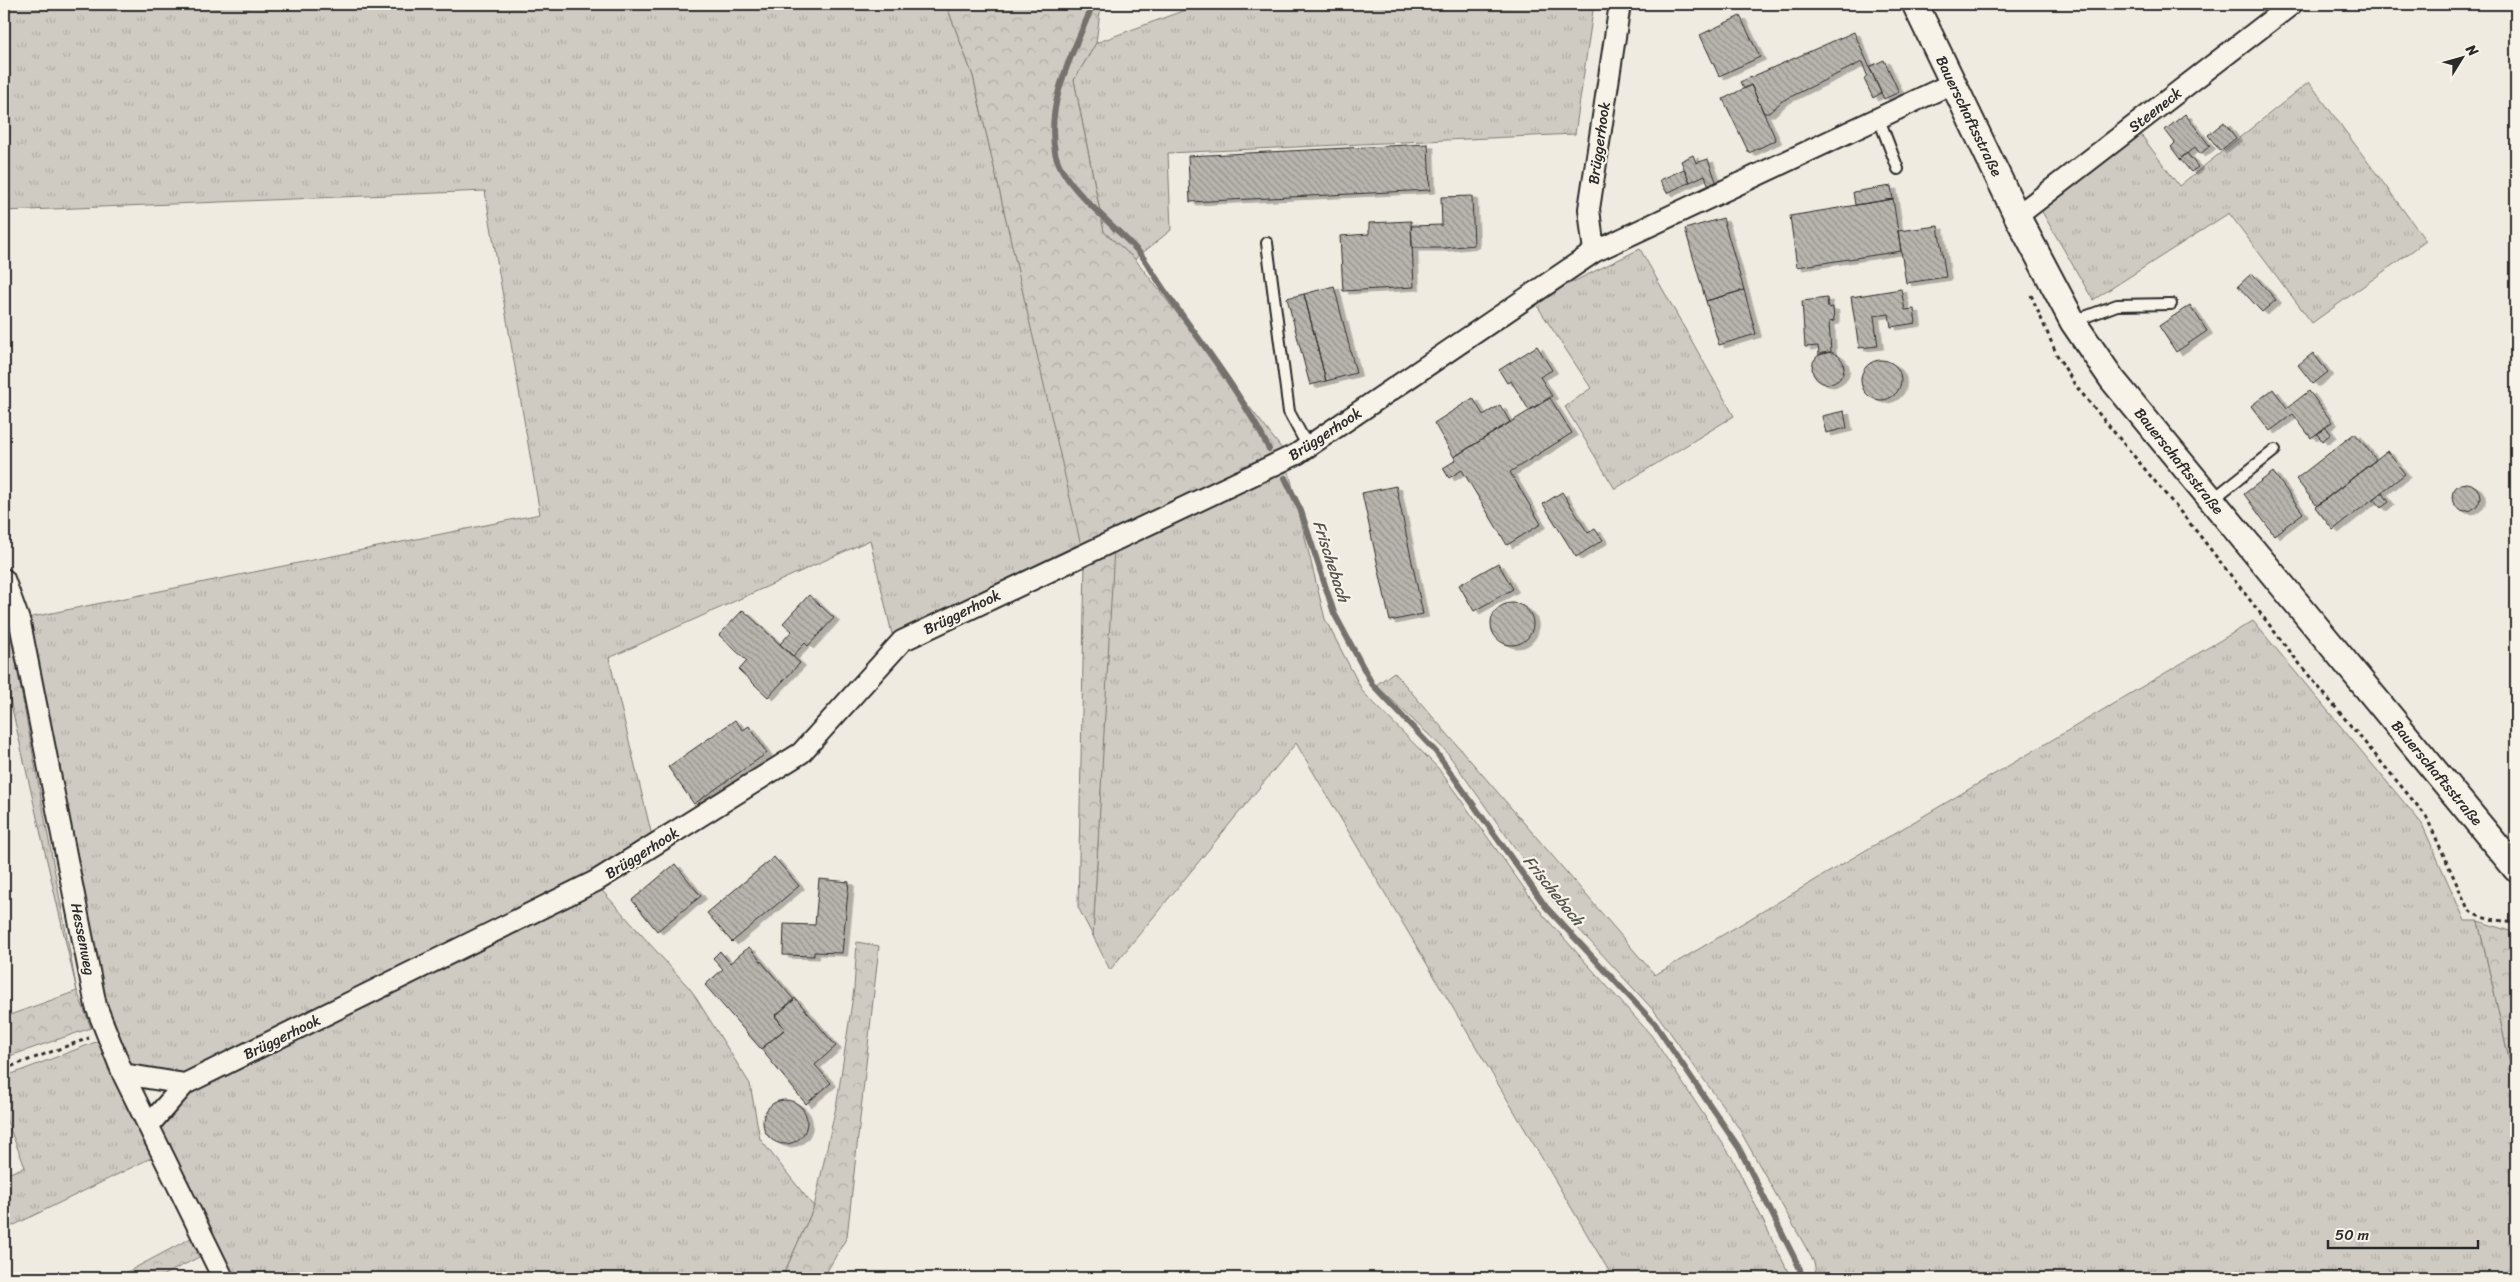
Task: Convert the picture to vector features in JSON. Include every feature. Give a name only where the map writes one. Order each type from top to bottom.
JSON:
[{"type":"street","name":"Brüggerhook","points":[[185,1084],[596,881],[801,753],[902,641],[1297,454],[1594,252],[1589,209],[1620,4]]},
{"type":"street","name":"Bauerschaftsstraße","points":[[1915,4],[2017,216],[2073,322],[2112,379],[2516,869]]},
{"type":"street","name":"Steeneck","points":[[2017,216],[2292,4]]},
{"type":"street","points":[[1594,252],[1953,83]]},
{"type":"street","name":"Hessenweg","points":[[4,579],[20,623],[96,1006],[123,1074],[223,1278]]},
{"type":"street","points":[[123,1074],[185,1084]]},
{"type":"street","points":[[149,1126],[185,1084]]},
{"type":"lane","points":[[1879,119],[1898,169]]},
{"type":"lane","points":[[1267,243],[1289,412],[1308,447]]},
{"type":"lane","points":[[2073,322],[2117,305],[2171,304]]},
{"type":"lane","points":[[2212,501],[2275,450]]},
{"type":"path","points":[[4,1069],[107,1032]]},
{"type":"green space","points":[[4,4],[946,4],[973,76],[1081,543],[892,634],[870,540],[609,658],[652,836],[583,878],[184,1073],[129,1065],[103,997],[27,618],[540,514],[485,191],[4,211]]},
{"type":"green space","points":[[946,4],[1101,4],[1096,43],[1074,80],[1104,232],[1135,259],[1282,449],[1115,529],[1093,936],[1078,907],[1085,563],[973,76]]},
{"type":"green space","points":[[1201,4],[1594,4],[1575,134],[1168,153],[1171,230],[1135,259],[1104,232],[1074,80],[1096,43]]},
{"type":"green space","points":[[2309,82],[2426,241],[2312,323],[2229,213],[2093,300],[2041,210],[2139,132],[2179,186]]},
{"type":"green space","points":[[1640,249],[1734,416],[1615,489],[1565,407],[1591,388],[1534,301]]},
{"type":"green space","points":[[1288,468],[1325,619],[1363,692],[1438,768],[1544,916],[1651,1035],[1733,1159],[1791,1278],[1613,1278],[1296,743],[1110,970],[1093,936],[1113,553]]},
{"type":"green space","points":[[4,612],[10,631],[77,991],[4,674]]},
{"type":"green space","points":[[2253,621],[2422,824],[2465,921],[2478,921],[2516,1090],[2516,1278],[1817,1278],[1814,1262],[1738,1127],[1656,1013],[1553,901],[1446,751],[1376,685],[1394,672],[1655,975]]},
{"type":"green space","points":[[598,886],[691,990],[750,1084],[760,1139],[814,1207],[782,1278],[234,1278],[160,1127],[193,1088]]},
{"type":"green space","points":[[2478,921],[2516,933],[2516,1090]]},
{"type":"green space","points":[[857,942],[879,946],[847,1237],[823,1278],[782,1278],[814,1207],[837,1102],[854,989]]},
{"type":"green space","points":[[77,991],[91,1028],[4,1058],[4,1017]]},
{"type":"green space","points":[[101,1040],[155,1156],[4,1230],[4,1175],[25,1167],[4,1114],[4,1077]]},
{"type":"green space","points":[[193,1237],[203,1255],[158,1278],[116,1278]]},
{"type":"building","points":[[1740,16],[1760,57],[1719,76],[1700,35]]},
{"type":"building","points":[[1854,32],[1881,93],[1873,98],[1864,79],[1867,75],[1862,62],[1782,101],[1769,113],[1764,113],[1751,85],[1744,89],[1740,82]]},
{"type":"building","points":[[1884,60],[1899,92],[1884,99],[1869,67]]},
{"type":"building","points":[[1751,85],[1776,140],[1749,153],[1723,99]]},
{"type":"building","points":[[2185,114],[2210,146],[2200,154],[2195,147],[2180,159],[2171,147],[2175,143],[2165,130]]},
{"type":"building","points":[[2224,122],[2236,138],[2220,151],[2208,135]]},
{"type":"building","points":[[1428,144],[1430,190],[1190,202],[1188,156]]},
{"type":"building","points":[[2187,153],[2198,167],[2191,172],[2180,159]]},
{"type":"building","points":[[1693,155],[1696,163],[1708,159],[1717,184],[1709,187],[1705,175],[1690,182],[1681,161]]},
{"type":"building","points":[[1684,169],[1690,182],[1667,193],[1660,180]]},
{"type":"building","points":[[1891,186],[1893,199],[1855,205],[1853,192]]},
{"type":"building","points":[[1472,196],[1474,245],[1445,248],[1412,248],[1411,226],[1442,225],[1441,197]]},
{"type":"building","points":[[1893,199],[1901,251],[1797,267],[1790,216]]},
{"type":"building","points":[[1723,218],[1744,290],[1706,301],[1685,229]]},
{"type":"building","points":[[1411,221],[1414,287],[1343,291],[1340,236],[1369,234],[1369,223]]},
{"type":"building","points":[[1938,226],[1946,277],[1906,283],[1898,231]]},
{"type":"building","points":[[2252,273],[2276,300],[2262,312],[2238,286]]},
{"type":"building","points":[[1334,286],[1356,373],[1326,381],[1304,294]]},
{"type":"building","points":[[1901,289],[1905,310],[1914,309],[1916,323],[1891,327],[1889,314],[1874,316],[1878,346],[1859,348],[1851,297]]},
{"type":"building","points":[[1744,290],[1756,334],[1719,345],[1706,301]]},
{"type":"building","points":[[1304,294],[1326,381],[1310,385],[1287,298]]},
{"type":"building","points":[[1827,298],[1828,308],[1833,307],[1834,321],[1829,322],[1831,352],[1819,355],[1818,346],[1805,347],[1802,301]]},
{"type":"building","points":[[2190,305],[2207,331],[2176,352],[2159,326]]},
{"type":"building","points":[[1537,346],[1552,370],[1540,377],[1552,396],[1529,410],[1511,381],[1507,383],[1499,370]]},
{"type":"building","points":[[1828,352],[1834,353],[1839,357],[1843,362],[1843,374],[1839,379],[1834,383],[1828,384],[1822,383],[1817,379],[1813,374],[1812,368],[1813,362],[1817,357],[1822,353]]},
{"type":"building","points":[[2313,353],[2328,372],[2313,384],[2298,365]]},
{"type":"building","points":[[1885,360],[1892,363],[1898,369],[1901,380],[1900,388],[1892,397],[1885,400],[1877,400],[1870,397],[1862,388],[1861,376],[1864,369],[1873,361]]},
{"type":"building","points":[[2273,389],[2287,408],[2309,391],[2332,422],[2311,438],[2293,414],[2270,431],[2251,406]]},
{"type":"building","points":[[1473,398],[1483,415],[1500,405],[1510,422],[1454,457],[1434,423]]},
{"type":"building","points":[[1550,398],[1572,433],[1510,472],[1541,524],[1507,545],[1462,470],[1449,478],[1443,468],[1456,460],[1454,457]]},
{"type":"building","points":[[1844,411],[1847,428],[1826,433],[1822,416]]},
{"type":"building","points":[[2326,427],[2331,434],[2322,441],[2317,434]]},
{"type":"building","points":[[2355,433],[2376,460],[2317,506],[2296,479]]},
{"type":"building","points":[[2387,451],[2405,474],[2333,530],[2315,507]]},
{"type":"building","points":[[2273,472],[2303,513],[2274,535],[2244,494]]},
{"type":"building","points":[[2466,483],[2476,487],[2480,497],[2476,507],[2466,511],[2456,507],[2452,497],[2456,487]]},
{"type":"building","points":[[1396,486],[1423,614],[1390,621],[1362,493]]},
{"type":"building","points":[[1562,492],[1588,533],[1595,529],[1603,540],[1576,557],[1543,504]]},
{"type":"building","points":[[2382,492],[2389,502],[2381,508],[2373,499]]},
{"type":"building","points":[[1498,563],[1513,589],[1474,611],[1459,585]]},
{"type":"building","points":[[809,595],[834,618],[808,646],[805,643],[793,656],[780,644],[792,631],[783,623]]},
{"type":"building","points":[[1516,603],[1524,606],[1530,612],[1533,624],[1530,636],[1524,642],[1508,645],[1500,642],[1494,636],[1491,620],[1494,612],[1500,606]]},
{"type":"building","points":[[743,610],[800,663],[768,697],[739,670],[747,661],[719,635]]},
{"type":"building","points":[[735,720],[743,730],[749,726],[767,753],[694,804],[668,767]]},
{"type":"building","points":[[774,857],[799,886],[732,942],[707,913]]},
{"type":"building","points":[[675,864],[701,896],[657,931],[632,900]]},
{"type":"building","points":[[819,879],[849,882],[842,953],[814,952],[814,956],[783,955],[784,924],[815,925]]},
{"type":"building","points":[[749,947],[794,1000],[775,1016],[785,1029],[761,1049],[705,985],[723,969],[713,958],[720,951],[730,963]]},
{"type":"building","points":[[795,998],[836,1046],[815,1065],[831,1083],[806,1104],[761,1049],[785,1029],[775,1016]]},
{"type":"building","points":[[785,1100],[797,1104],[803,1110],[807,1122],[803,1134],[797,1140],[785,1144],[773,1140],[767,1134],[763,1122],[767,1110],[773,1104]]},
{"type":"waterway","points":[[1093,4],[1070,57],[1054,113],[1053,133],[1055,152],[1060,166],[1068,180],[1080,194],[1142,256],[1234,389],[1269,449]]},
{"type":"waterway","name":"Frischebach","points":[[1285,478],[1301,511],[1334,613],[1372,684],[1436,752],[1546,907],[1655,1024],[1739,1148],[1800,1269],[1801,1278]]}]
